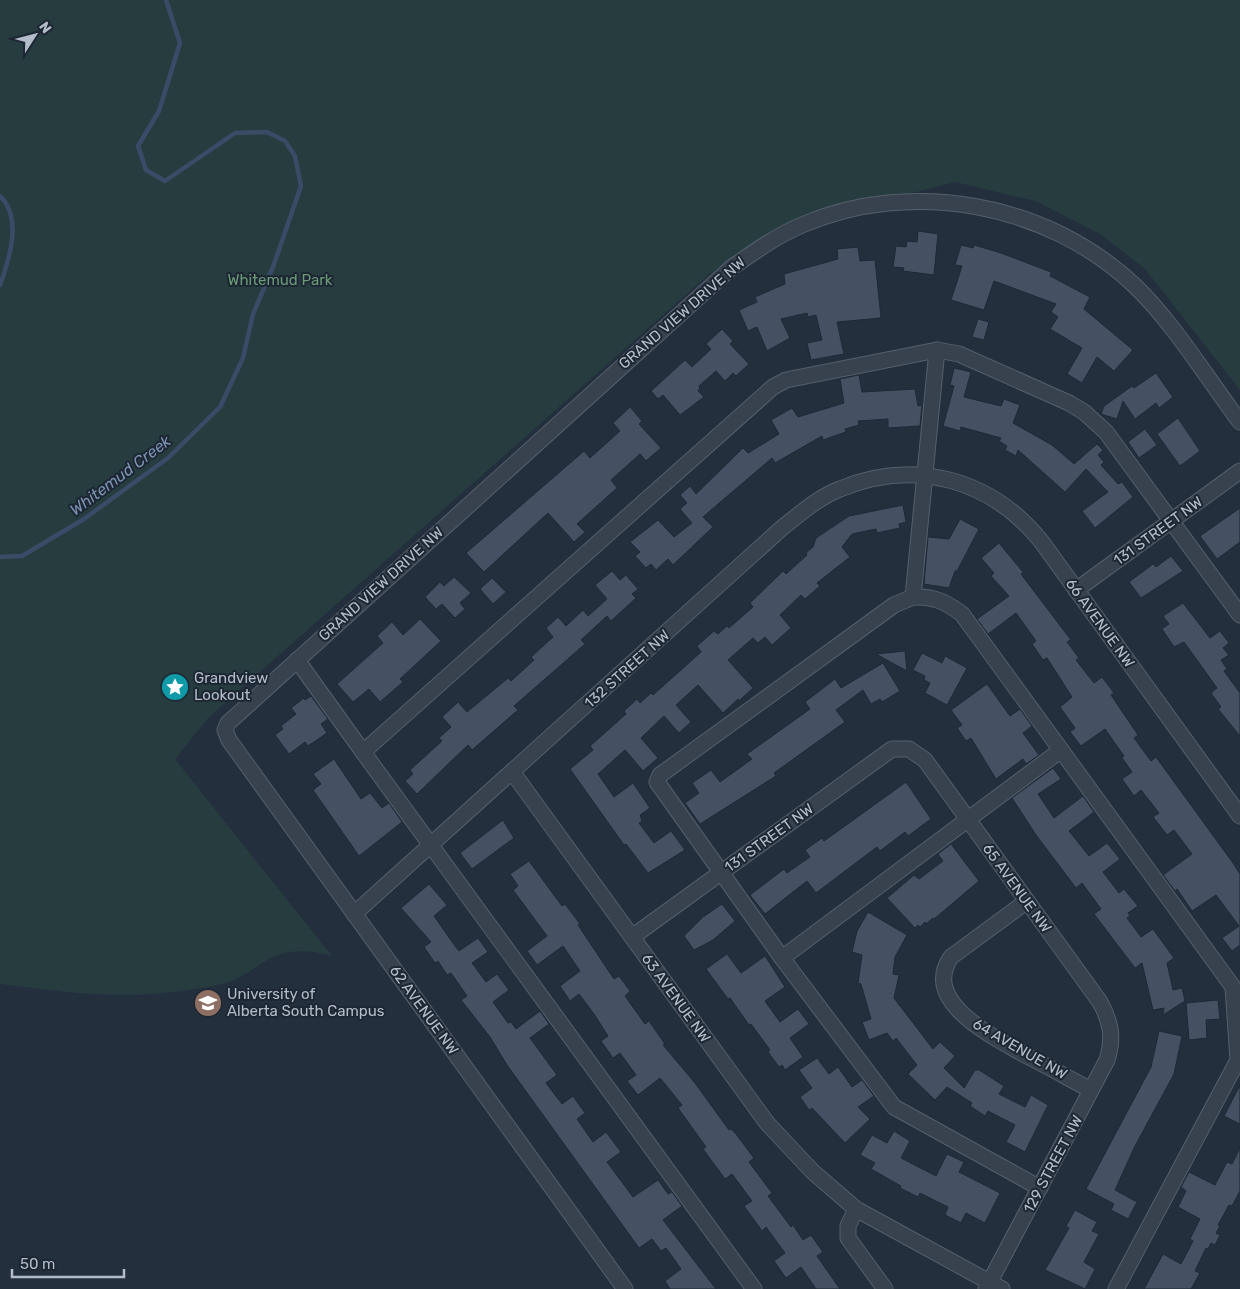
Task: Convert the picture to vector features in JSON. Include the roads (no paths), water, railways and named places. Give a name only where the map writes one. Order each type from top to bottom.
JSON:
[{"type":"street","name":"GRAND VIEW DRIVE NW","points":[[225,730],[232,718],[731,268],[778,237],[830,215],[875,205],[915,201],[949,202],[1020,218],[1060,234],[1116,269],[1148,299],[1240,422]]},
{"type":"street","points":[[913,596],[937,350]]},
{"type":"street","points":[[363,752],[773,387],[786,380],[937,350],[959,354],[1069,403],[1084,412],[1106,432],[1240,615]]},
{"type":"street","name":"131 STREET NW","points":[[1076,590],[1240,471]]},
{"type":"street","name":"66 AVENUE NW","points":[[925,475],[948,479],[974,488],[1016,513],[1036,535],[1240,816]]},
{"type":"street","name":"132 STREET NW","points":[[354,914],[783,527],[813,504],[839,489],[869,479],[925,475]]},
{"type":"street","points":[[1040,1188],[894,1107],[782,958],[657,782],[660,775],[894,605],[913,596],[928,596],[946,602],[962,614],[1233,987],[1238,1060],[1116,1289]]},
{"type":"street","points":[[297,660],[754,1289]]},
{"type":"street","name":"62 AVENUE NW","points":[[225,730],[229,740],[625,1289]]},
{"type":"street","name":"131 STREET NW","points":[[632,937],[892,748],[909,749]]},
{"type":"street","name":"65 AVENUE NW","points":[[909,749],[925,760],[1100,1002],[1107,1014],[1112,1036]]},
{"type":"street","points":[[782,958],[1061,750]]},
{"type":"street","name":"63 AVENUE NW","points":[[512,773],[767,1123],[813,1172],[856,1209],[992,1287]]},
{"type":"street","name":"64 AVENUE NW","points":[[1027,901],[958,951],[945,966],[943,975],[944,987],[949,997],[962,1013],[981,1030],[1091,1090]]},
{"type":"street","name":"129 STREET NW","points":[[992,1287],[1040,1188],[1107,1060],[1112,1036]]},
{"type":"street","points":[[856,1209],[848,1226],[848,1238],[886,1289]]},
{"type":"waterway","name":"Whitemud Creek","points":[[0,557],[22,556],[84,519],[168,458],[220,407],[243,358],[253,314],[273,267],[301,186],[295,156],[285,141],[267,132],[235,133],[165,181],[146,170],[138,146],[159,111],[180,43],[166,0]]},
{"type":"waterway","name":"Whitemud Creek","points":[[0,196],[7,205],[12,227],[10,252],[0,285]]},
{"type":"place","name":"Grandview Lookout","points":[[175,687]]},
{"type":"place","name":"University of Alberta South Campus","points":[[208,1003]]},
{"type":"park label","name":"Whitemud Park","points":[[280,280]]}]
